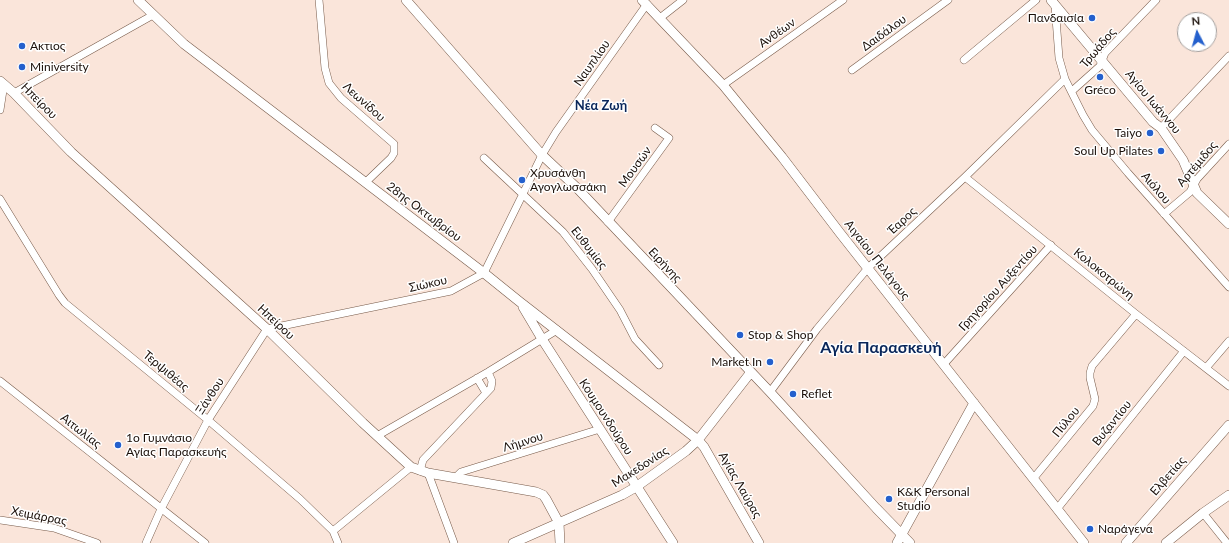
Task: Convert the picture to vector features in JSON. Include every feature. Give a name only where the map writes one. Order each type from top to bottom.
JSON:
[{"type":"street","name":"28ης Οκτωβρίου","points":[[138,0],[184,44],[366,182],[698,440]]},
{"type":"street","name":"Λεωνίδου","points":[[319,0],[325,68],[329,83],[341,98],[391,141],[395,149],[392,158],[366,182]]},
{"type":"street","name":"Ειρήνης","points":[[406,0],[542,155],[576,188],[770,392],[852,483],[910,543]]},
{"type":"street","points":[[660,18],[683,0]]},
{"type":"street","name":"Ανθέων","points":[[723,85],[843,0]]},
{"type":"street","name":"Δαιδάλου","points":[[852,70],[948,0]]},
{"type":"street","points":[[964,60],[1036,0]]},
{"type":"street","name":"Τρωάδος","points":[[1072,91],[1100,66],[1105,53],[1156,0]]},
{"type":"street","name":"Ναυπλίου","points":[[542,155],[644,2]]},
{"type":"street","name":"Αιγαίου Πελάγους","points":[[644,2],[723,85],[782,157],[1033,480],[1084,543]]},
{"type":"street","name":"Αγίου Ιωάννου","points":[[1053,2],[1153,122],[1161,128],[1183,160],[1197,193],[1229,224]]},
{"type":"street","name":"Αιόλου","points":[[1053,2],[1059,58],[1065,78],[1092,130],[1229,287]]},
{"type":"street","points":[[14,93],[154,15]]},
{"type":"street","points":[[1161,128],[1229,56]]},
{"type":"street","name":"Έαρος","points":[[770,392],[817,329],[868,268],[965,177],[1065,78]]},
{"type":"street","points":[[0,110],[2,83]]},
{"type":"street","name":"Ηπείρου","points":[[2,83],[14,93],[71,152],[267,329],[411,467],[424,472],[536,492],[543,495],[546,499],[559,523]]},
{"type":"street","name":"Μουσών","points":[[608,222],[669,138],[655,128]]},
{"type":"street","name":"Αρτέμιδος","points":[[1164,214],[1190,192],[1197,179],[1229,144]]},
{"type":"street","points":[[484,273],[542,155]]},
{"type":"street","name":"Ευθυμίας","points":[[484,158],[563,232],[592,269],[620,310],[635,340],[659,365]]},
{"type":"street","name":"Κολοκοτρώνη","points":[[965,177],[1136,314],[1229,386]]},
{"type":"street","name":"Τερψιθέας","points":[[0,199],[62,299],[208,420],[300,499],[333,531],[338,543]]},
{"type":"street","name":"Γρηγορίου Αυξεντίου","points":[[944,364],[1051,245]]},
{"type":"street","name":"Σιώκου","points":[[267,329],[451,291],[484,273]]},
{"type":"street","name":"Κουμουνδούρου","points":[[520,302],[542,339],[673,543]]},
{"type":"street","name":"Πύλου","points":[[1033,480],[1093,406],[1095,399],[1090,378],[1092,366],[1136,314]]},
{"type":"street","name":"Ξάνθου","points":[[146,543],[161,509],[208,420],[267,329]]},
{"type":"street","points":[[377,436],[557,330]]},
{"type":"street","points":[[1206,368],[1229,341]]},
{"type":"street","name":"Βυζαντίου","points":[[1057,509],[1184,352]]},
{"type":"street","points":[[454,543],[424,472],[423,460],[491,388],[492,381],[488,372]]},
{"type":"street","name":"Μακεδονίας","points":[[513,543],[622,495],[636,487],[686,451],[698,440],[751,372]]},
{"type":"street","points":[[477,378],[486,393]]},
{"type":"street","name":"Αιτωλίας","points":[[0,381],[205,543]]},
{"type":"street","points":[[898,543],[974,403]]},
{"type":"street","name":"Ελβετίας","points":[[1126,543],[1229,424]]},
{"type":"street","name":"Λήμνου","points":[[455,478],[462,472],[600,429]]},
{"type":"street","name":"Αγίας Λαύρας","points":[[698,440],[704,447],[759,543]]},
{"type":"street","points":[[333,531],[411,467]]},
{"type":"street","points":[[1166,543],[1203,513],[1229,495]]},
{"type":"street","points":[[1203,513],[1227,543]]},
{"type":"street","name":"Χειμάρρας","points":[[0,520],[54,528],[97,543]]},
{"type":"street","points":[[559,523],[560,543]]},
{"type":"place","name":"Πανδαισία","points":[[1092,18]]},
{"type":"place","name":"Ακτιος","points":[[22,46]]},
{"type":"place","name":"Miniversity","points":[[22,67]]},
{"type":"place","name":"Gréco","points":[[1100,77]]},
{"type":"place","name":"Taiyo","points":[[1150,133]]},
{"type":"place","name":"Soul Up Pilates","points":[[1161,151]]},
{"type":"place","name":"Χρυσάνθη Αγογλωσσάκη","points":[[522,180]]},
{"type":"place","name":"Stop & Shop","points":[[740,335]]},
{"type":"place","name":"Market In","points":[[770,362]]},
{"type":"place","name":"Reflet","points":[[793,394]]},
{"type":"place","name":"1ο Γυμνάσιο Αγίας Παρασκευής","points":[[118,445]]},
{"type":"place","name":"K&K Personal Studio","points":[[889,499]]},
{"type":"place","name":"Ναράγενα","points":[[1090,529]]},
{"type":"district","name":"Νέα Ζωή","points":[[601,106]]},
{"type":"district","name":"Αγία Παρασκευή","points":[[881,348]]}]
